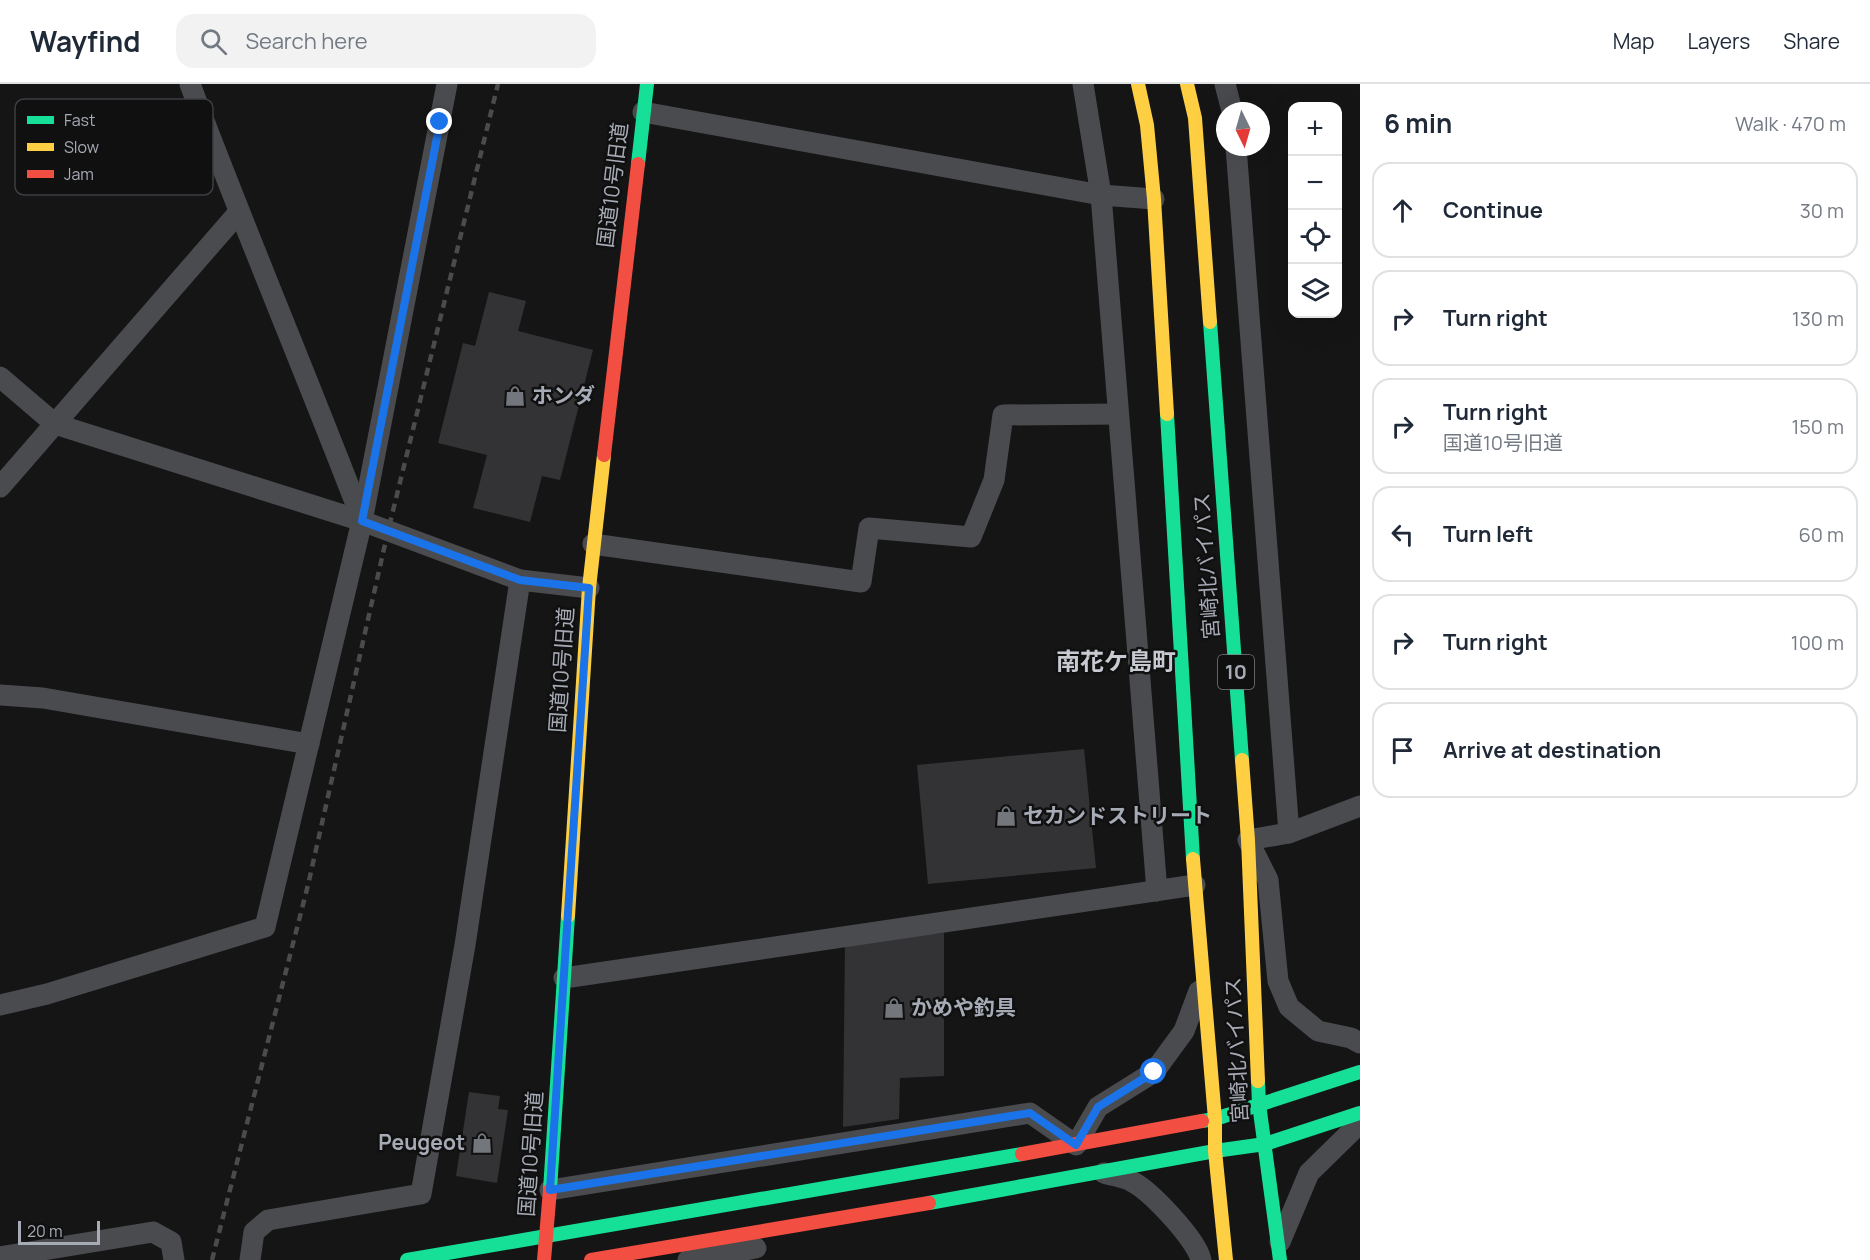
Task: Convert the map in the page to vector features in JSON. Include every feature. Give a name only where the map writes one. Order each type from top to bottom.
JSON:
[{"type":"main road","name":"国道10号旧道","points":[[544,1260],[589,588],[647,84]]},
{"type":"main road","name":"宮崎北バイパス","points":[[1138,84],[1147,125],[1154,199],[1195,885],[1215,1119],[1215,1151],[1226,1260]]},
{"type":"main road","name":"宮崎北バイパス","points":[[1186,84],[1195,118],[1248,840],[1259,1104],[1279,1252]]},
{"type":"main road","points":[[407,1260],[1215,1119],[1360,1072]]},
{"type":"main road","points":[[591,1260],[830,1221],[1215,1151],[1265,1144],[1360,1113]]},
{"type":"street","points":[[190,84],[196,99]]},
{"type":"street","points":[[0,1005],[47,994],[265,927],[362,521],[447,84]]},
{"type":"street","points":[[1083,84],[1101,195],[1157,891]]},
{"type":"street","points":[[1225,84],[1230,102]]},
{"type":"street","points":[[643,112],[1101,195],[1154,199]]},
{"type":"street","points":[[213,145],[362,521]]},
{"type":"street","points":[[1237,156],[1289,833]]},
{"type":"street","points":[[0,487],[239,213]]},
{"type":"street","points":[[0,377],[55,424],[362,521],[520,580],[589,588]]},
{"type":"street","points":[[593,544],[861,582],[869,528],[971,537],[994,480],[1003,415],[1118,414]]},
{"type":"street","points":[[250,1260],[254,1232],[268,1220],[421,1194],[465,945],[520,580]]},
{"type":"street","points":[[0,695],[43,698],[309,744]]},
{"type":"street","points":[[1360,806],[1289,833],[1248,840],[1268,880],[1278,981],[1288,1007],[1318,1031],[1351,1038],[1360,1043]]},
{"type":"street","points":[[564,978],[1195,885]]},
{"type":"street","points":[[550,1190],[1030,1113],[1076,1145],[1098,1107],[1154,1072],[1185,1031],[1202,980]]},
{"type":"street","points":[[1279,1252],[1309,1173],[1360,1123]]},
{"type":"street","points":[[688,1260],[1057,1193],[1100,1172],[1132,1181],[1169,1214],[1199,1251],[1202,1260]]},
{"type":"street","points":[[0,1257],[153,1232],[171,1242],[175,1259]]},
{"type":"building","name":"ホンダ","points":[[489,292],[526,301],[518,331],[593,350],[560,480],[542,476],[530,522],[473,508],[487,455],[438,443],[463,343],[475,346]]},
{"type":"building","name":"セカンドストリート","points":[[1084,749],[1096,868],[928,884],[917,765]]},
{"type":"building","name":"かめや釣具","points":[[944,933],[944,1076],[900,1078],[899,1119],[843,1127],[845,941]]},
{"type":"building","name":"Peugeot","points":[[469,1092],[500,1096],[498,1109],[508,1110],[497,1183],[456,1176]]},
{"type":"railway","points":[[212,1260],[308,885],[388,531],[498,84]]},
{"type":"traffic: fast","points":[[638,164],[647,84]]},
{"type":"traffic: fast","points":[[1210,322],[1242,760]]},
{"type":"traffic: fast","points":[[1167,414],[1193,859]]},
{"type":"traffic: fast","points":[[550,1190],[568,916]]},
{"type":"traffic: fast","points":[[1202,1121],[1215,1119],[1360,1072]]},
{"type":"traffic: fast","points":[[1258,1081],[1259,1104],[1280,1260]]},
{"type":"traffic: fast","points":[[929,1203],[1265,1144],[1360,1113]]},
{"type":"traffic: fast","points":[[407,1260],[1022,1154]]},
{"type":"traffic: slow","points":[[1138,84],[1147,125],[1154,199],[1167,414]]},
{"type":"traffic: slow","points":[[1187,84],[1195,118],[1210,322]]},
{"type":"traffic: slow","points":[[568,916],[589,588],[604,455]]},
{"type":"traffic: slow","points":[[1242,760],[1248,840],[1258,1081]]},
{"type":"traffic: slow","points":[[1193,859],[1215,1119],[1215,1151],[1226,1260]]},
{"type":"traffic: jam","points":[[604,455],[638,164]]},
{"type":"traffic: jam","points":[[1022,1154],[1202,1121]]},
{"type":"traffic: jam","points":[[544,1260],[550,1190]]},
{"type":"traffic: jam","points":[[591,1260],[929,1203]]},
{"type":"place","name":"ホンダ","points":[[515,396]]},
{"type":"place","name":"セカンドストリート","points":[[1006,816]]},
{"type":"place","name":"かめや釣具","points":[[894,1008]]},
{"type":"place","name":"Peugeot","points":[[482,1143]]},
{"type":"district","name":"南花ケ島町","points":[[1116,662]]},
{"type":"route","points":[[440,122],[362,521],[520,580],[589,588],[550,1190],[1030,1113],[1076,1145],[1098,1107],[1154,1072]]}]
